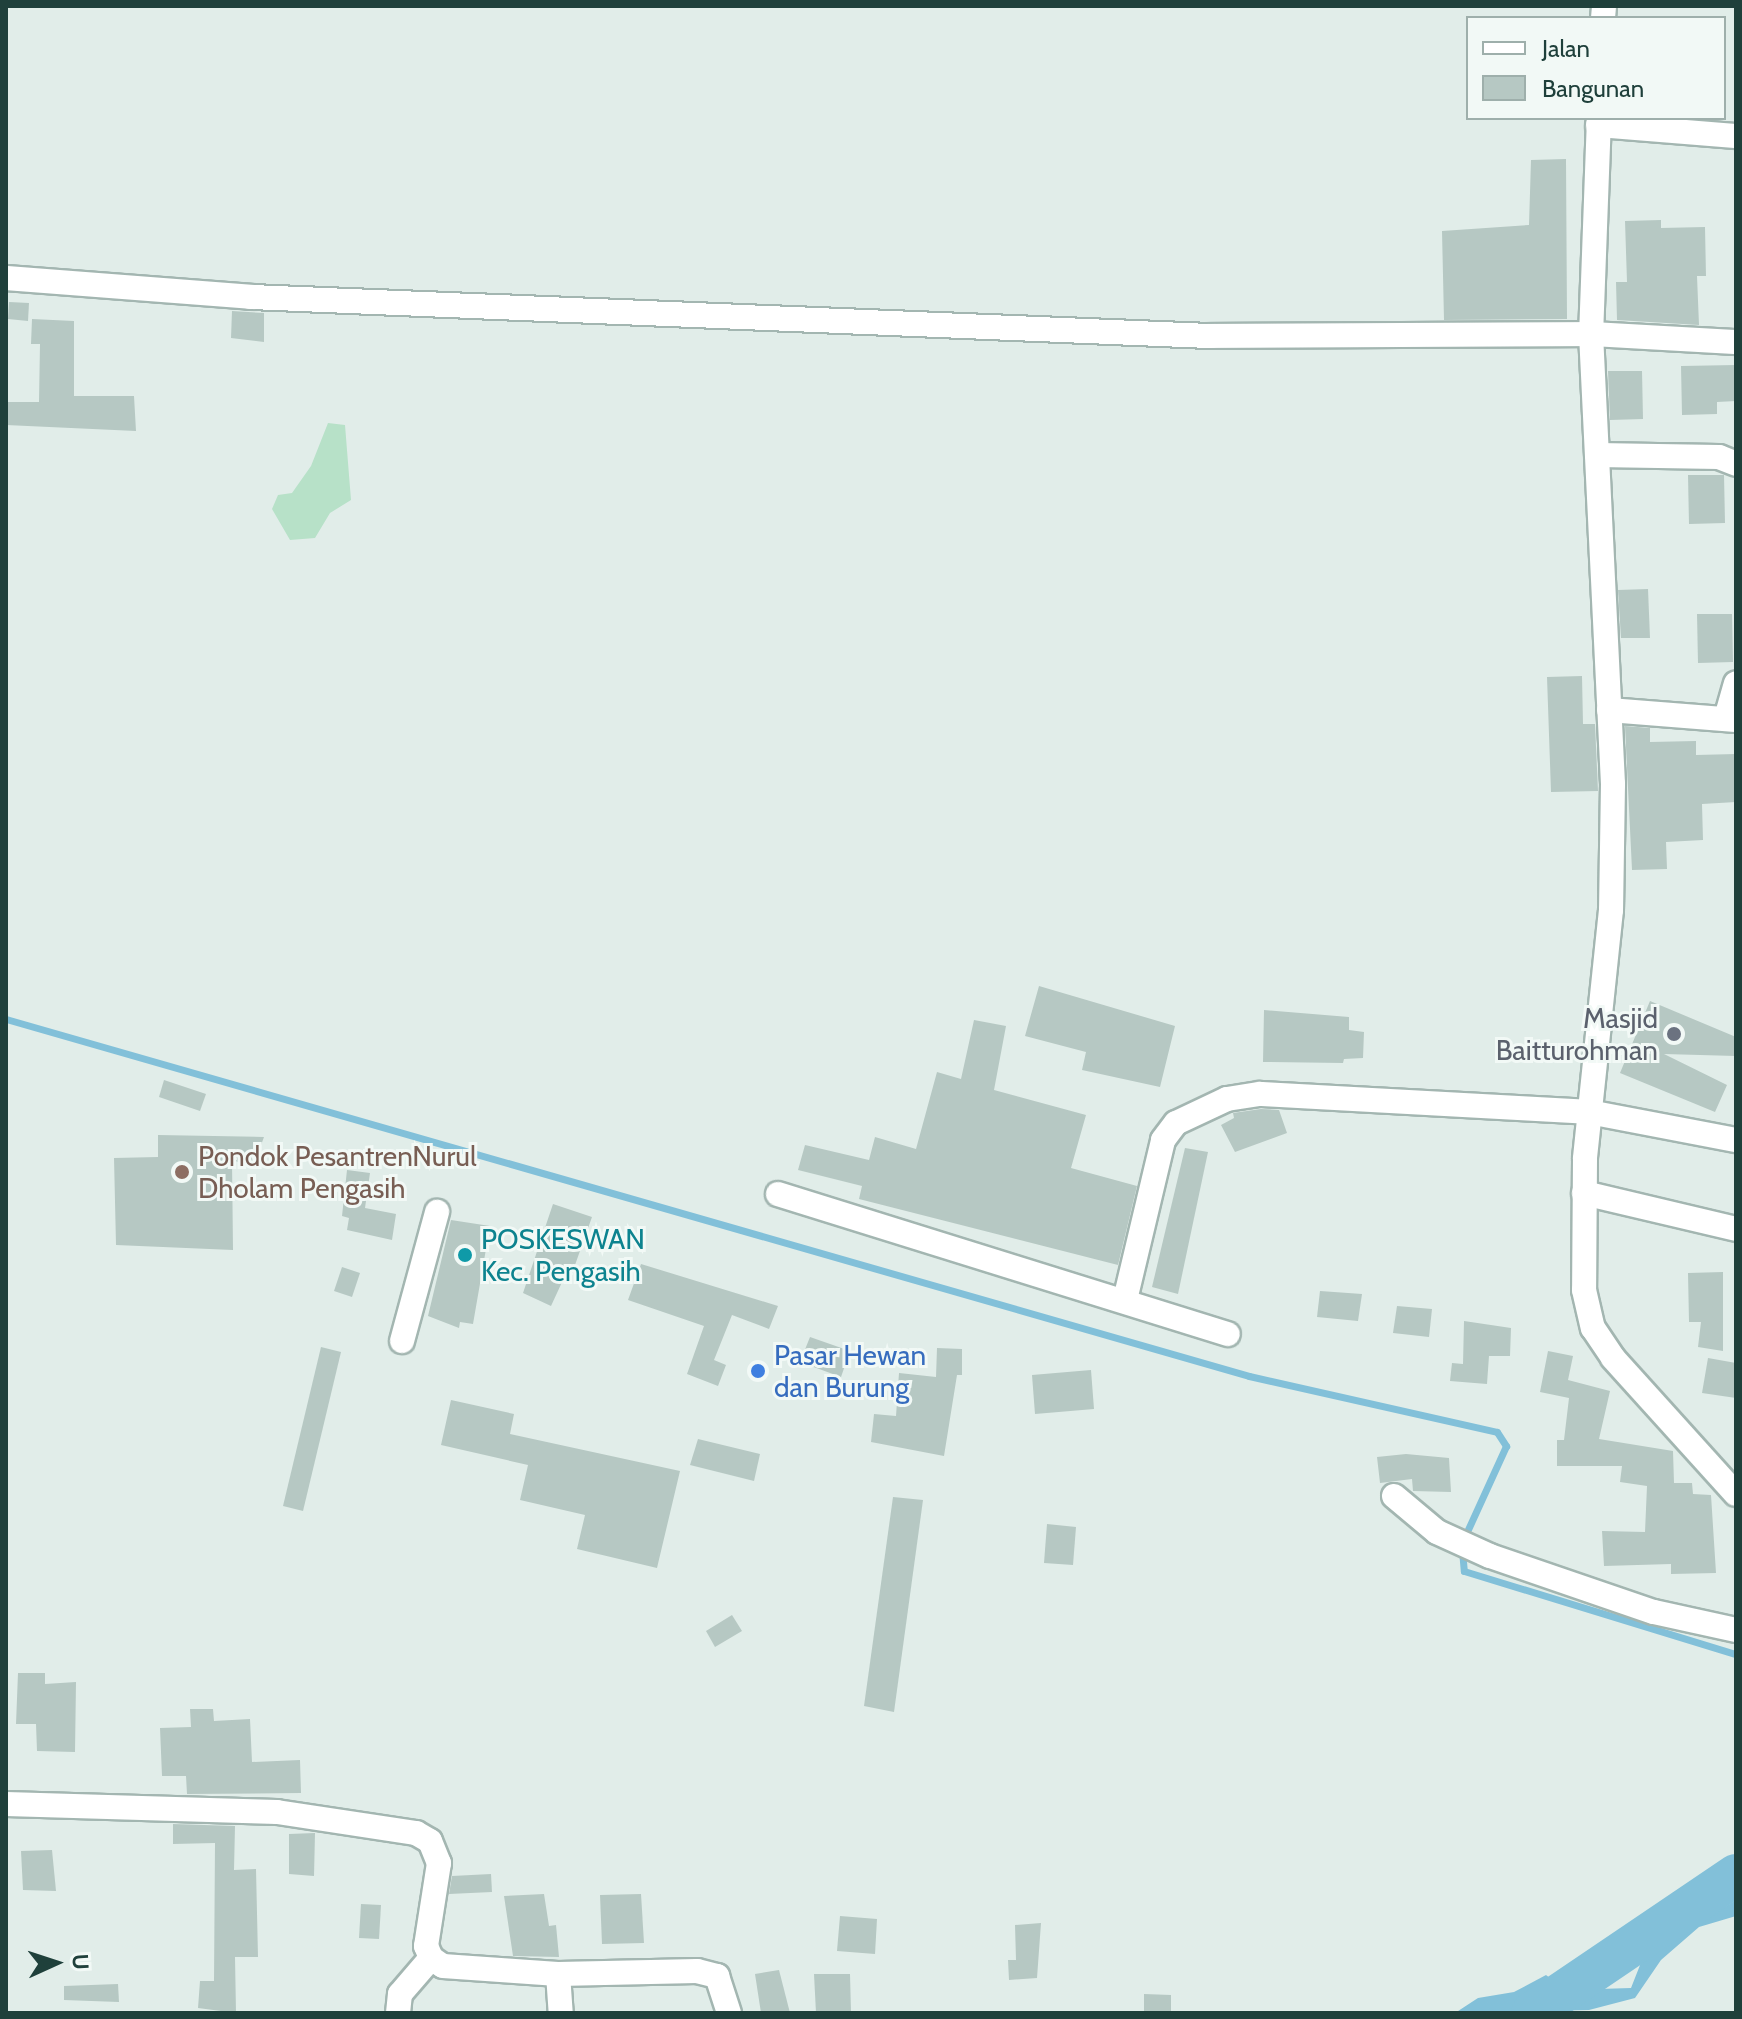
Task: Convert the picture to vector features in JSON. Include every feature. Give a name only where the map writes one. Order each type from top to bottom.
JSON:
[{"type":"street","points":[[1736,136],[1599,121],[1591,334],[1609,710],[1611,910],[1589,1112],[1582,1260],[1593,1328],[1613,1358],[1736,1494]]},
{"type":"street","points":[[6,278],[251,297],[1211,336],[1591,334],[1736,342]]},
{"type":"street","points":[[1597,455],[1719,457],[1736,464]]},
{"type":"street","points":[[1609,710],[1731,719],[1736,683]]},
{"type":"street","points":[[1125,1300],[1163,1140],[1176,1123],[1227,1099],[1260,1094],[1589,1112],[1736,1140]]},
{"type":"street","points":[[1584,1193],[1736,1229]]},
{"type":"street","points":[[778,1194],[1228,1334]]},
{"type":"street","points":[[402,1341],[437,1212]]},
{"type":"street","points":[[1394,1496],[1457,1542],[1490,1556],[1654,1612],[1736,1630]]},
{"type":"street","points":[[6,1804],[277,1812],[416,1833],[430,1841],[439,1863],[426,1946],[431,1958],[462,1969],[558,1974],[697,1971],[717,1976],[728,1996],[729,2013]]},
{"type":"street","points":[[398,2013],[400,1994],[431,1958]]},
{"type":"street","points":[[558,1974],[561,2013]]},
{"type":"green space","points":[[328,423],[345,425],[351,500],[330,513],[315,538],[290,540],[272,509],[278,495],[292,493],[311,466]]},
{"type":"water","points":[[1736,1900],[1736,1916],[1699,1927],[1661,1960],[1635,1998],[1589,2010],[1455,2013],[1478,1998],[1514,1992],[1546,1975],[1566,1990],[1631,1988],[1644,1955],[1643,1931],[1660,1903],[1664,1934],[1680,1929],[1706,1904],[1720,1910]]},
{"type":"building","points":[[1566,159],[1567,319],[1444,320],[1442,231],[1529,225],[1531,160]]},
{"type":"building","points":[[1661,220],[1661,228],[1705,227],[1706,276],[1697,276],[1699,325],[1617,320],[1616,282],[1627,282],[1625,221]]},
{"type":"building","points":[[9,302],[29,303],[28,321],[8,319]]},
{"type":"building","points":[[232,311],[264,313],[264,342],[231,338]]},
{"type":"building","points":[[32,319],[74,321],[74,396],[134,396],[136,431],[6,425],[6,402],[39,402],[40,344],[31,344]]},
{"type":"building","points":[[1736,365],[1736,401],[1717,402],[1717,414],[1682,415],[1681,366]]},
{"type":"building","points":[[1608,371],[1642,371],[1643,419],[1610,420]]},
{"type":"building","points":[[1688,475],[1724,475],[1725,523],[1689,524]]},
{"type":"building","points":[[1648,589],[1650,638],[1621,638],[1618,590]]},
{"type":"building","points":[[1697,614],[1732,614],[1733,662],[1698,663]]},
{"type":"building","points":[[1582,676],[1583,724],[1595,724],[1598,791],[1551,792],[1547,677]]},
{"type":"building","points":[[1625,726],[1650,728],[1650,742],[1696,741],[1696,755],[1736,754],[1736,802],[1702,804],[1703,840],[1666,842],[1667,869],[1632,870]]},
{"type":"building","points":[[1039,986],[1175,1026],[1160,1087],[1082,1070],[1086,1052],[1025,1036]]},
{"type":"building","points":[[1650,1001],[1736,1037],[1736,1056],[1664,1054],[1727,1085],[1715,1112],[1620,1073]]},
{"type":"building","points":[[1264,1010],[1349,1017],[1349,1030],[1364,1032],[1363,1058],[1344,1059],[1343,1063],[1263,1062]]},
{"type":"building","points":[[974,1020],[1006,1026],[994,1090],[1086,1115],[1071,1168],[1137,1186],[1118,1265],[859,1199],[862,1186],[798,1170],[805,1145],[869,1160],[875,1137],[916,1149],[937,1072],[961,1079]]},
{"type":"building","points":[[164,1080],[206,1094],[200,1111],[159,1097]]},
{"type":"building","points":[[1279,1110],[1287,1133],[1235,1152],[1221,1125],[1234,1118],[1233,1113]]},
{"type":"building","points":[[158,1135],[264,1137],[253,1167],[232,1160],[233,1250],[116,1245],[114,1158],[158,1157]]},
{"type":"building","points":[[1185,1148],[1208,1152],[1178,1294],[1152,1287]]},
{"type":"building","points":[[347,1170],[370,1173],[365,1208],[396,1214],[392,1240],[347,1230],[349,1218],[342,1216]]},
{"type":"building","points":[[553,1204],[592,1217],[569,1282],[563,1280],[551,1306],[523,1293]]},
{"type":"building","points":[[451,1220],[490,1226],[473,1324],[460,1322],[459,1328],[428,1316]]},
{"type":"building","points":[[641,1264],[778,1306],[769,1329],[732,1315],[714,1360],[726,1365],[718,1386],[687,1374],[704,1326],[628,1300]]},
{"type":"building","points":[[342,1267],[360,1273],[352,1297],[334,1291]]},
{"type":"building","points":[[1723,1272],[1723,1351],[1698,1347],[1701,1322],[1689,1322],[1688,1273]]},
{"type":"building","points":[[1320,1291],[1362,1294],[1358,1321],[1317,1317]]},
{"type":"building","points":[[1397,1306],[1432,1309],[1429,1337],[1393,1333]]},
{"type":"building","points":[[1464,1321],[1511,1328],[1510,1356],[1489,1356],[1487,1384],[1450,1381],[1452,1363],[1463,1364]]},
{"type":"building","points":[[810,1337],[850,1351],[841,1377],[800,1362]]},
{"type":"building","points":[[321,1347],[341,1352],[303,1511],[283,1506]]},
{"type":"building","points":[[937,1348],[962,1349],[962,1375],[957,1375],[944,1456],[871,1442],[874,1414],[896,1416],[899,1373],[936,1377]]},
{"type":"building","points":[[1548,1351],[1573,1356],[1568,1380],[1610,1391],[1599,1439],[1673,1451],[1674,1483],[1692,1483],[1693,1494],[1711,1495],[1716,1573],[1671,1574],[1671,1564],[1604,1566],[1602,1531],[1645,1532],[1647,1486],[1620,1482],[1622,1466],[1557,1466],[1557,1440],[1564,1440],[1569,1398],[1540,1392]]},
{"type":"building","points":[[1708,1358],[1736,1363],[1736,1398],[1702,1393]]},
{"type":"building","points":[[1091,1370],[1094,1409],[1035,1414],[1032,1375]]},
{"type":"building","points":[[451,1400],[514,1414],[510,1434],[680,1471],[657,1568],[577,1549],[585,1515],[520,1500],[528,1465],[441,1445]]},
{"type":"building","points":[[698,1439],[760,1454],[754,1481],[690,1465]]},
{"type":"building","points":[[1406,1454],[1449,1458],[1451,1492],[1413,1491],[1412,1479],[1380,1483],[1377,1457]]},
{"type":"building","points":[[893,1497],[923,1500],[894,1712],[864,1706]]},
{"type":"building","points":[[1047,1524],[1076,1527],[1073,1565],[1044,1563]]},
{"type":"building","points":[[732,1615],[742,1631],[715,1647],[706,1631]]},
{"type":"building","points":[[18,1673],[45,1673],[45,1684],[76,1682],[75,1752],[37,1751],[36,1724],[16,1724]]},
{"type":"building","points":[[190,1709],[213,1709],[214,1721],[250,1719],[252,1762],[300,1760],[301,1793],[187,1794],[186,1776],[162,1776],[160,1728],[191,1727]]},
{"type":"building","points":[[173,1824],[235,1826],[234,1870],[256,1869],[258,1957],[235,1957],[236,2013],[198,2008],[200,1981],[214,1981],[215,1843],[173,1844]]},
{"type":"building","points":[[315,1833],[314,1876],[289,1874],[289,1834]]},
{"type":"building","points":[[52,1850],[56,1891],[23,1890],[21,1851]]},
{"type":"building","points":[[491,1874],[492,1892],[449,1894],[452,1876]]},
{"type":"building","points":[[544,1894],[549,1926],[556,1925],[559,1957],[513,1956],[504,1896]]},
{"type":"building","points":[[641,1894],[644,1943],[602,1944],[600,1895]]},
{"type":"building","points":[[361,1904],[381,1905],[379,1939],[359,1938]]},
{"type":"building","points":[[840,1916],[877,1919],[875,1954],[837,1951]]},
{"type":"building","points":[[1041,1923],[1037,1978],[1009,1980],[1008,1960],[1016,1960],[1015,1925]]},
{"type":"building","points":[[779,1970],[790,2013],[761,2013],[755,1974]]},
{"type":"building","points":[[814,1974],[850,1974],[851,2013],[816,2013]]},
{"type":"building","points":[[118,1984],[119,2002],[64,2000],[64,1986]]},
{"type":"building","points":[[1144,1994],[1171,1995],[1171,2013],[1144,2013]]},
{"type":"waterway","points":[[6,1019],[1249,1376],[1497,1432],[1506,1446],[1464,1538]]},
{"type":"waterway","points":[[1462,1550],[1464,1571],[1736,1654]]},
{"type":"waterway","points":[[1532,2013],[1736,1875]]},
{"type":"place","name":"Masjid Baitturohman","points":[[1674,1034]]},
{"type":"place","name":"Pondok PesantrenNurul Dholam Pengasih","points":[[182,1172]]},
{"type":"place","name":"POSKESWAN Kec. Pengasih","points":[[465,1255]]},
{"type":"place","name":"Pasar Hewan dan Burung","points":[[758,1371]]}]
